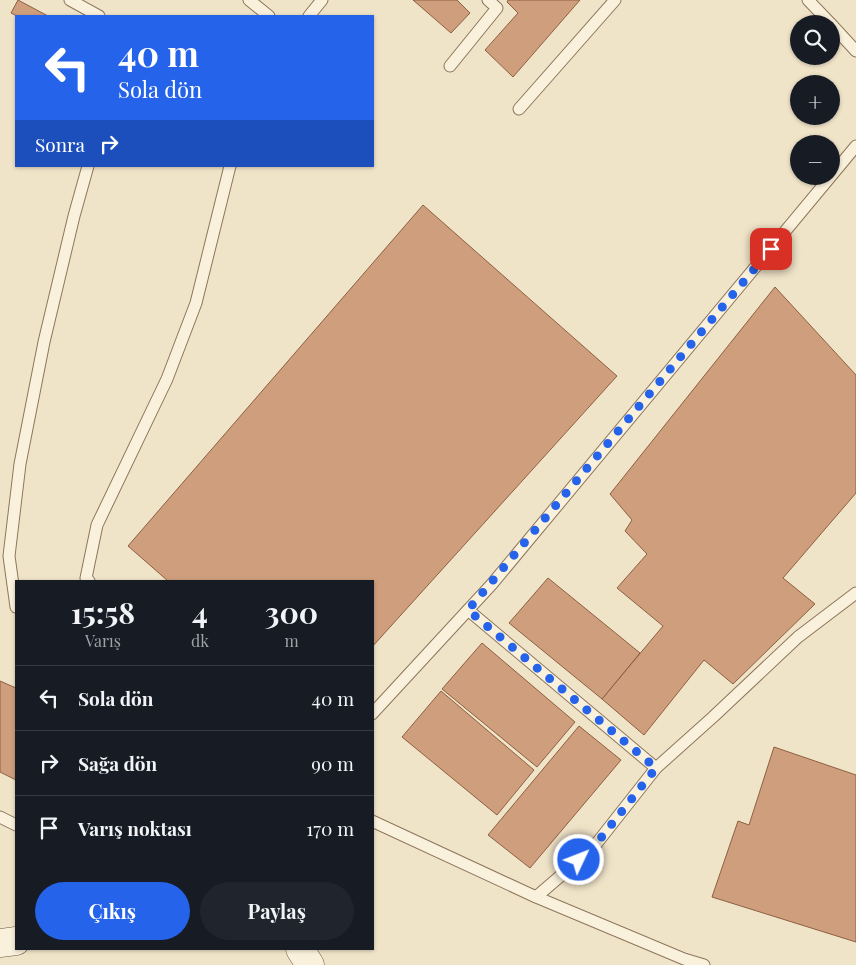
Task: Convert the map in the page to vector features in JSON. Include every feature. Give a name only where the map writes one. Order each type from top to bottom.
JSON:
[{"type":"street","points":[[0,943],[15,941]]},
{"type":"street","points":[[301,950],[310,965]]},
{"type":"lane","points":[[70,0],[97,15]]},
{"type":"lane","points":[[249,0],[268,15]]},
{"type":"lane","points":[[310,15],[322,0]]},
{"type":"lane","points":[[450,66],[497,8],[488,0]]},
{"type":"lane","points":[[519,109],[615,0]]},
{"type":"lane","points":[[808,0],[822,15]]},
{"type":"lane","points":[[840,34],[856,51]]},
{"type":"lane","points":[[374,712],[468,610],[601,454],[856,146]]},
{"type":"lane","points":[[15,600],[9,556],[20,464],[44,342],[88,167]]},
{"type":"lane","points":[[88,580],[86,578],[97,525],[167,379],[196,303],[230,167]]},
{"type":"lane","points":[[536,897],[593,848],[656,768],[713,718],[798,638],[856,593]]},
{"type":"lane","points":[[468,610],[656,768]]},
{"type":"lane","points":[[0,817],[15,824]]},
{"type":"lane","points":[[374,822],[536,897],[684,959],[704,965]]},
{"type":"building","points":[[18,0],[46,15],[15,15],[11,13]]},
{"type":"building","points":[[413,0],[457,0],[470,13],[451,33]]},
{"type":"building","points":[[508,0],[580,0],[513,77],[485,50],[518,13],[507,2]]},
{"type":"building","points":[[423,205],[617,376],[374,645],[374,580],[167,580],[128,546]]},
{"type":"building","points":[[775,287],[856,375],[856,493],[783,578],[815,604],[733,684],[704,660],[644,735],[602,699],[663,626],[617,588],[647,554],[625,531],[632,520],[610,494]]},
{"type":"building","points":[[548,578],[640,653],[602,699],[509,623]]},
{"type":"building","points":[[482,643],[575,722],[537,767],[442,689]]},
{"type":"building","points":[[0,681],[15,688],[15,780],[0,772]]},
{"type":"building","points":[[441,691],[534,770],[497,815],[402,737]]},
{"type":"building","points":[[579,726],[621,760],[530,868],[488,835]]},
{"type":"building","points":[[774,747],[856,775],[856,942],[712,897],[738,821],[749,825]]},
{"type":"route","points":[[579,860],[593,848],[656,768],[468,610],[492,584],[771,249]]}]
